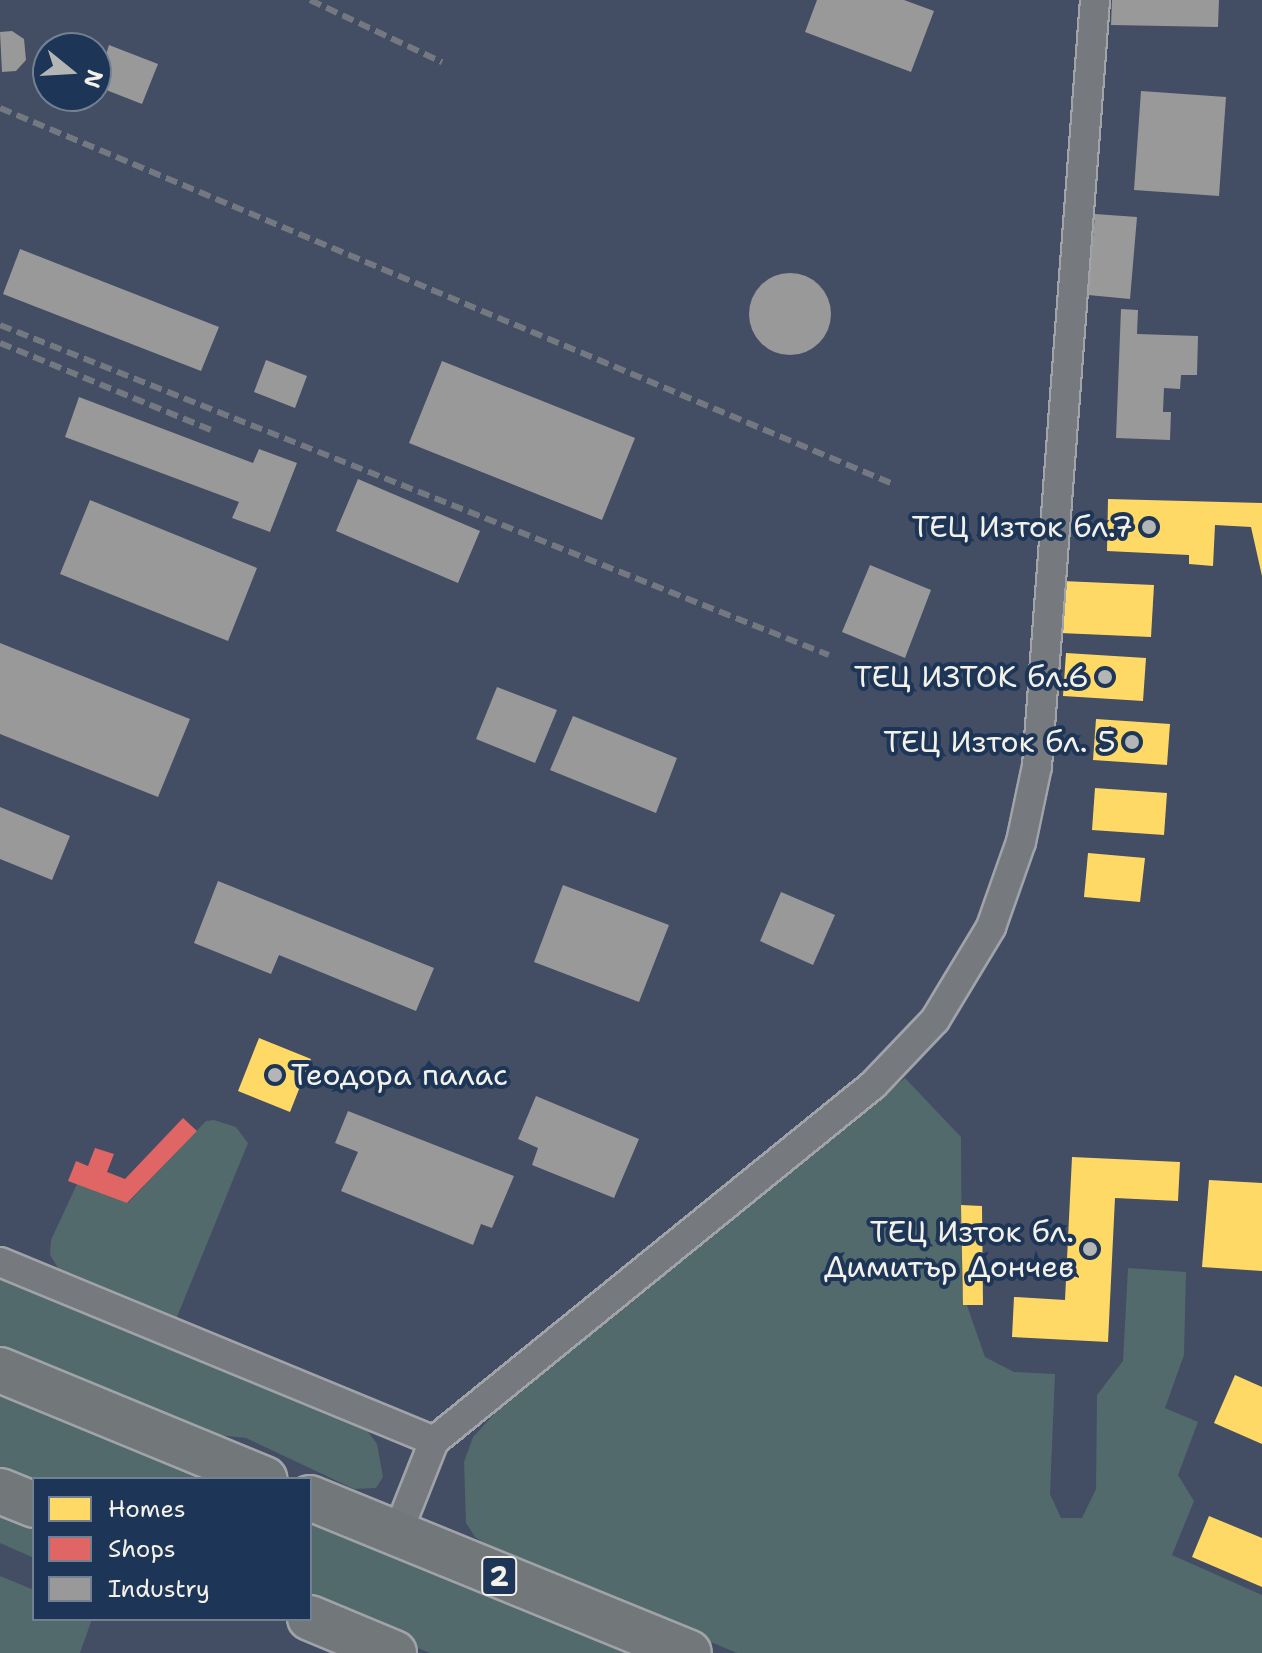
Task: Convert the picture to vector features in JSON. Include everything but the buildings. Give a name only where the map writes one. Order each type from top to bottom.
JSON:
[{"type":"highway","points":[[0,1370],[259,1477]]},
{"type":"highway","points":[[0,1491],[32,1504]]},
{"type":"highway","name":"2","points":[[312,1499],[689,1653]]},
{"type":"highway","points":[[312,1619],[394,1653]]},
{"type":"street","points":[[397,1534],[434,1441],[873,1085],[935,1020],[991,927],[1021,842],[1037,766],[1095,0]]},
{"type":"street","points":[[0,1262],[434,1441]]},
{"type":"shaded area","points":[[0,0],[1262,0],[1262,1653],[0,1653]]},
{"type":"green space","points":[[905,1078],[961,1137],[962,1291],[985,1357],[1014,1372],[1055,1374],[1050,1494],[1061,1518],[1082,1518],[1096,1489],[1097,1395],[1123,1361],[1128,1268],[1186,1272],[1184,1355],[1165,1408],[1198,1422],[1178,1475],[1194,1501],[1172,1555],[1262,1595],[1262,1653],[737,1653],[499,1553],[475,1537],[466,1523],[464,1462],[473,1437],[496,1412]]},
{"type":"green space","points":[[214,1120],[236,1127],[248,1143],[177,1317],[58,1268],[50,1255],[51,1240],[77,1184],[128,1203],[206,1121]]},
{"type":"green space","points":[[0,1274],[363,1425],[377,1444],[383,1477],[376,1488],[354,1489],[246,1438],[180,1431],[0,1357]]},
{"type":"green space","points":[[0,1387],[222,1477],[32,1477],[32,1492],[0,1479]]},
{"type":"green space","points":[[0,1507],[32,1520],[32,1557],[0,1543]]},
{"type":"green space","points":[[312,1514],[654,1653],[430,1653],[312,1605]]},
{"type":"green space","points":[[0,1576],[32,1589],[32,1621],[91,1621],[80,1653],[0,1653]]},
{"type":"railway","points":[[310,0],[442,62]]},
{"type":"railway","points":[[0,108],[891,483]]},
{"type":"railway","points":[[0,325],[829,655]]},
{"type":"railway","points":[[0,343],[211,430]]},
{"type":"place","name":"ТЕЦ Изток бл.7","points":[[1149,527]]},
{"type":"place","name":"ТЕЦ ИЗТОК бл.6","points":[[1105,677]]},
{"type":"place","name":"ТЕЦ Изток бл. 5","points":[[1132,742]]},
{"type":"place","name":"Теодора палас","points":[[275,1075]]},
{"type":"place","name":"ТЕЦ Изток бл. Димитър Дончев","points":[[1090,1249]]}]
